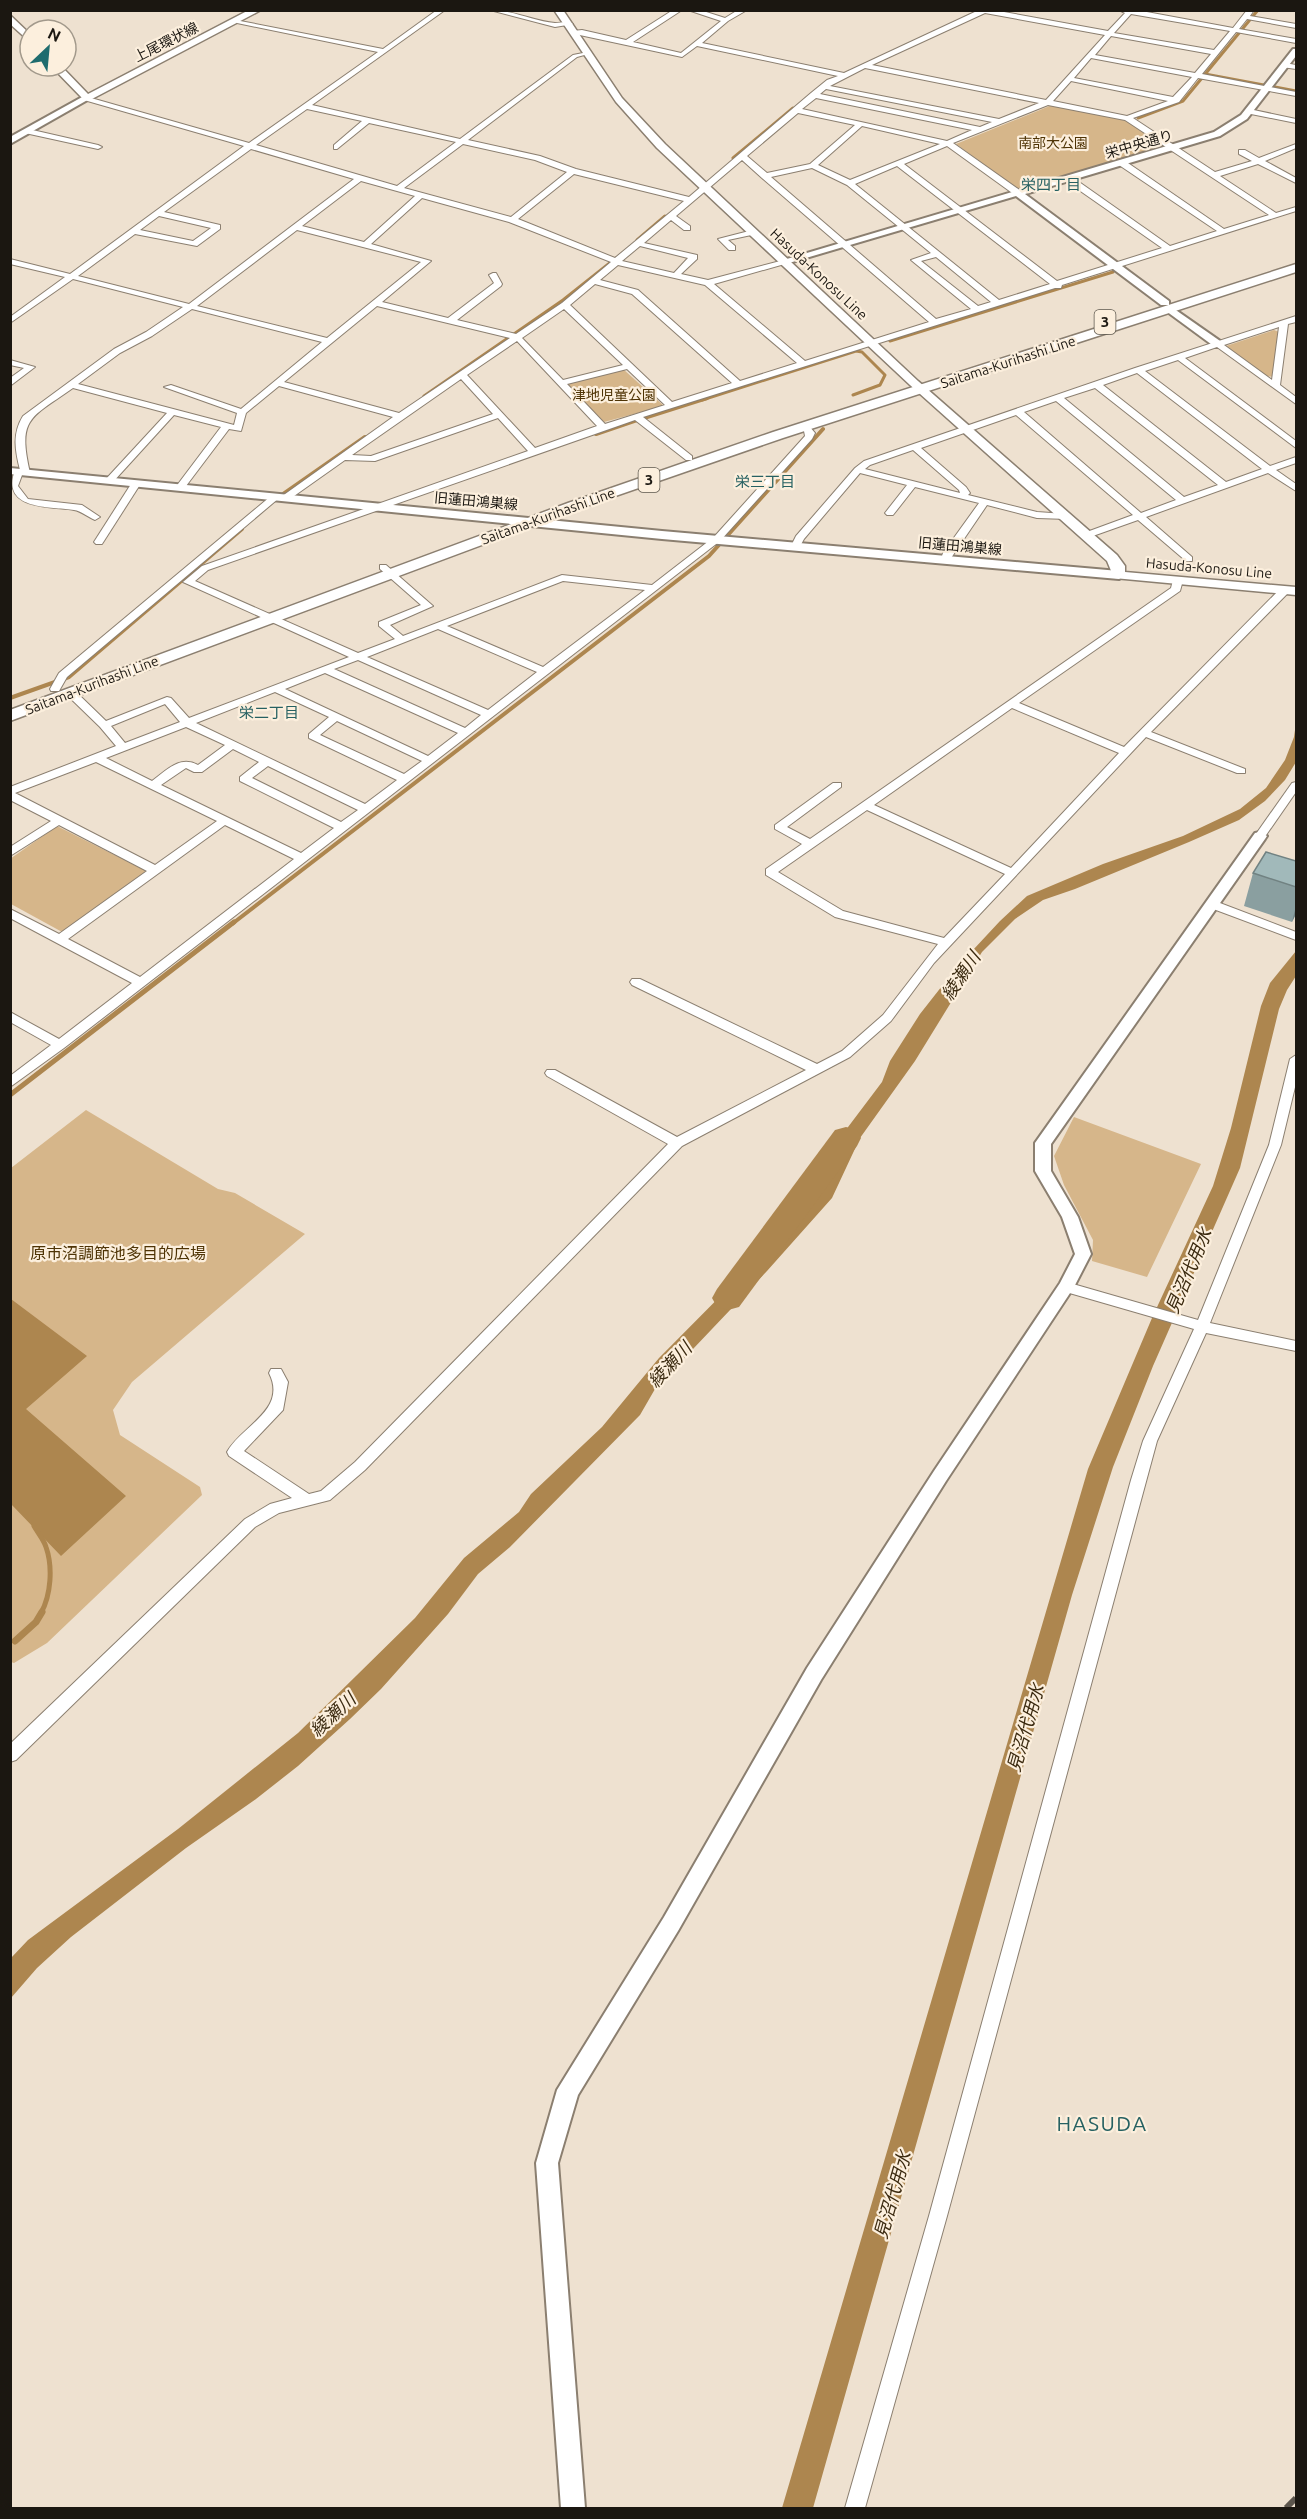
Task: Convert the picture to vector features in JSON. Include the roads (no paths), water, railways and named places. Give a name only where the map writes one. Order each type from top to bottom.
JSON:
[{"type":"main road","name":"上尾環状線","points":[[87,98],[256,10]]},
{"type":"main road","name":"Hasuda-Konosu Line","points":[[558,10],[572,28],[586,53],[636,120],[705,188],[918,387],[1087,535],[1118,566],[1119,575],[1291,590]]},
{"type":"main road","points":[[68,78],[87,98]]},
{"type":"main road","name":"Saitama-Kurihashi Line","points":[[387,571],[512,519],[689,458],[918,387],[1167,306],[1296,261]]},
{"type":"main road","name":"Saitama-Kurihashi Line","points":[[1167,306],[1296,268]]},
{"type":"main road","name":"Saitama-Kurihashi Line","points":[[10,706],[387,571],[806,428],[918,387]]},
{"type":"main road","name":"Saitama-Kurihashi Line","points":[[10,716],[263,616]]},
{"type":"street","points":[[10,321],[305,106],[442,10]]},
{"type":"street","points":[[493,10],[681,55],[726,20],[744,10]]},
{"type":"street","points":[[627,42],[679,10]]},
{"type":"street","points":[[691,10],[726,20]]},
{"type":"street","points":[[1172,10],[1246,17],[1296,26]]},
{"type":"street","points":[[55,689],[63,675],[191,575],[279,499],[565,305],[814,95],[844,75],[985,11],[1216,52]]},
{"type":"street","points":[[850,183],[1048,102],[1110,34],[1126,11],[1296,41]]},
{"type":"street","points":[[1126,118],[1176,100],[1246,17]]},
{"type":"street","points":[[237,21],[384,51]]},
{"type":"street","points":[[697,44],[844,75]]},
{"type":"street","points":[[1098,48],[1108,50]]},
{"type":"street","name":"栄中央通り","points":[[785,261],[1174,148],[1226,130],[1249,111],[1296,51]]},
{"type":"street","points":[[398,189],[575,56],[586,53]]},
{"type":"street","points":[[1090,56],[1296,94]]},
{"type":"street","points":[[1194,65],[1204,67]]},
{"type":"street","points":[[1285,65],[1296,67]]},
{"type":"street","points":[[864,66],[1126,118],[1276,216]]},
{"type":"street","points":[[1070,79],[1176,100]]},
{"type":"street","points":[[824,87],[1001,122]]},
{"type":"street","points":[[814,95],[982,130]]},
{"type":"street","points":[[10,141],[87,98],[512,220],[617,262],[675,276],[708,283],[785,261]]},
{"type":"street","points":[[305,106],[537,158],[573,171],[692,200]]},
{"type":"street","points":[[796,111],[948,143],[1296,401]]},
{"type":"street","points":[[1249,111],[1296,121]]},
{"type":"street","points":[[337,147],[368,120]]},
{"type":"street","points":[[765,176],[813,166],[860,124]]},
{"type":"street","points":[[28,131],[98,147]]},
{"type":"street","points":[[1214,175],[1259,161],[1296,146]]},
{"type":"street","points":[[1242,152],[1296,181]]},
{"type":"street","points":[[742,156],[935,323]]},
{"type":"street","points":[[898,163],[1058,286]]},
{"type":"street","points":[[1122,163],[1225,233]]},
{"type":"street","points":[[813,166],[850,183],[999,304]]},
{"type":"street","points":[[512,220],[573,171]]},
{"type":"street","points":[[94,517],[79,507],[44,505],[26,501],[13,486],[18,472],[20,426],[26,418],[117,351],[149,334],[190,306],[360,178]]},
{"type":"street","points":[[1069,179],[1170,250]]},
{"type":"street","points":[[366,245],[421,195]]},
{"type":"street","points":[[488,714],[188,582],[191,575],[205,568],[603,427],[1116,268],[1296,209]]},
{"type":"street","points":[[133,231],[194,244],[217,226],[157,213]]},
{"type":"street","points":[[672,217],[687,228]]},
{"type":"street","points":[[70,384],[238,429],[242,412],[427,261],[296,227]]},
{"type":"street","points":[[732,248],[722,239],[753,232]]},
{"type":"street","points":[[640,244],[694,256],[675,276]]},
{"type":"street","points":[[938,254],[915,260],[978,310]]},
{"type":"street","points":[[10,261],[327,341]]},
{"type":"street","points":[[450,321],[498,284],[494,275]]},
{"type":"street","points":[[594,281],[634,292],[738,384]]},
{"type":"street","points":[[708,283],[805,365]]},
{"type":"street","points":[[375,303],[517,337],[603,427]]},
{"type":"street","points":[[565,305],[671,406]]},
{"type":"street","points":[[796,546],[799,538],[858,470],[867,463],[1138,370],[1296,319]]},
{"type":"street","points":[[1276,385],[1284,324]]},
{"type":"street","points":[[1179,357],[1296,446]]},
{"type":"street","points":[[10,362],[31,367],[10,383]]},
{"type":"street","points":[[561,383],[630,366]]},
{"type":"street","points":[[1138,370],[1296,488]]},
{"type":"street","points":[[462,375],[533,451]]},
{"type":"street","points":[[277,383],[400,416]]},
{"type":"street","points":[[1096,385],[1226,486]]},
{"type":"street","points":[[168,387],[242,412]]},
{"type":"street","points":[[1058,398],[1182,500]]},
{"type":"street","points":[[109,481],[172,412]]},
{"type":"street","points":[[1018,412],[1137,517],[1189,559]]},
{"type":"street","points":[[342,458],[372,459],[499,415]]},
{"type":"street","points":[[637,417],[689,458]]},
{"type":"street","points":[[180,488],[227,426]]},
{"type":"street","points":[[10,1083],[488,714],[724,539],[809,437],[810,433],[806,428]]},
{"type":"street","points":[[915,447],[963,489],[965,493],[963,496]]},
{"type":"street","points":[[1087,535],[1296,460]]},
{"type":"street","points":[[858,470],[1036,516],[1065,517]]},
{"type":"street","name":"旧蓮田鴻巣線","points":[[18,472],[279,499],[1119,575]]},
{"type":"street","points":[[99,542],[136,483]]},
{"type":"street","points":[[890,513],[913,484]]},
{"type":"street","points":[[946,559],[985,502]]},
{"type":"street","points":[[387,571],[428,606],[383,624],[403,640]]},
{"type":"street","points":[[10,793],[562,578],[656,588]]},
{"type":"street","points":[[947,943],[839,914],[770,872],[1176,589],[1178,580]]},
{"type":"street","points":[[10,1755],[250,1523],[275,1508],[325,1496],[360,1466],[677,1143],[846,1053],[887,1018],[917,977],[947,943],[1126,752],[1291,590]]},
{"type":"street","points":[[438,626],[544,672]]},
{"type":"street","points":[[327,670],[465,732]]},
{"type":"street","points":[[277,689],[429,760]]},
{"type":"street","points":[[71,693],[104,725],[123,748]]},
{"type":"street","points":[[104,725],[167,700],[187,723],[366,809]]},
{"type":"street","points":[[1010,704],[1126,752]]},
{"type":"street","points":[[336,717],[313,736],[405,779]]},
{"type":"street","points":[[1144,733],[1241,771]]},
{"type":"street","points":[[153,785],[186,763],[198,770],[232,745]]},
{"type":"street","points":[[97,758],[302,858]]},
{"type":"street","points":[[267,761],[244,779],[342,827]]},
{"type":"street","points":[[810,844],[779,827],[837,785]]},
{"type":"street","points":[[573,2508],[547,2163],[568,2090],[671,1924],[814,1674],[940,1476],[1066,1287],[1083,1254],[1070,1216],[1043,1171],[1043,1143],[1296,785]]},
{"type":"street","points":[[10,793],[155,870]]},
{"type":"street","points":[[865,805],[1013,873]]},
{"type":"street","points":[[10,854],[59,820]]},
{"type":"street","points":[[60,939],[225,820]]},
{"type":"street","points":[[1212,904],[1296,936]]},
{"type":"street","points":[[10,913],[141,982]]},
{"type":"street","points":[[636,982],[816,1069]]},
{"type":"street","points":[[10,1016],[60,1045]]},
{"type":"street","points":[[855,2508],[941,2204],[1137,1480],[1150,1442],[1202,1326],[1275,1145],[1296,1059]]},
{"type":"street","points":[[551,1072],[677,1143]]},
{"type":"street","points":[[1066,1287],[1181,1321],[1296,1346]]},
{"type":"street","points":[[276,1373],[281,1382],[276,1410],[234,1452],[307,1500]]},
{"type":"water","points":[[1296,723],[1296,762],[1285,780],[1265,801],[1239,820],[1075,889],[1043,900],[1015,919],[982,952],[915,1061],[860,1138],[832,1198],[767,1271],[655,1389],[640,1415],[510,1547],[478,1574],[448,1614],[381,1689],[350,1719],[298,1766],[256,1799],[186,1848],[71,1937],[37,1968],[11,1998],[11,1958],[28,1940],[178,1829],[298,1733],[415,1618],[464,1558],[519,1512],[531,1494],[602,1427],[659,1358],[771,1245],[796,1212],[839,1139],[882,1082],[890,1061],[920,1014],[1000,921],[1027,896],[1103,864],[1183,836],[1240,809],[1266,788],[1285,760],[1294,737]]},
{"type":"water","name":"見沼代用水","points":[[1296,951],[1296,976],[1279,1009],[1240,1168],[1153,1366],[1113,1467],[1072,1595],[813,2508],[782,2508],[1088,1469],[1152,1318],[1213,1186],[1231,1128],[1261,1006],[1270,983]]},
{"type":"water","points":[[11,1299],[87,1356],[26,1409],[126,1496],[61,1556],[11,1504]]},
{"type":"waterway","points":[[1205,74],[1258,10]]},
{"type":"waterway","points":[[1138,118],[1183,101],[1205,74]]},
{"type":"waterway","points":[[1205,74],[1296,91]]},
{"type":"waterway","points":[[733,158],[793,108]]},
{"type":"waterway","points":[[637,240],[665,216]]},
{"type":"waterway","points":[[424,396],[563,300],[616,258]]},
{"type":"waterway","points":[[890,341],[1113,272]]},
{"type":"waterway","points":[[702,400],[856,351],[862,352],[885,375],[880,385],[853,395]]},
{"type":"waterway","points":[[644,418],[707,398]]},
{"type":"waterway","points":[[596,434],[637,420]]},
{"type":"waterway","points":[[232,924],[709,556],[823,429]]},
{"type":"waterway","points":[[279,497],[365,437]]},
{"type":"waterway","points":[[10,698],[69,677],[242,529]]},
{"type":"waterway","points":[[10,1095],[234,922]]},
{"type":"waterway","name":"綾瀬川","points":[[728,1298],[846,1138]]},
{"type":"waterway","points":[[34,1526],[45,1544],[50,1563],[49,1589],[41,1613]]},
{"type":"waterway","points":[[15,1641],[36,1622],[42,1612]]},
{"type":"railway","points":[[1286,2508],[1296,2498]]},
{"type":"district","name":"栄四丁目","points":[[1051,185]]},
{"type":"district","name":"栄三丁目","points":[[765,482]]},
{"type":"district","name":"栄二丁目","points":[[269,713]]},
{"type":"district","name":"HASUDA","points":[[1102,2124]]},
{"type":"park label","name":"南部大公園","points":[[1053,143]]},
{"type":"park label","name":"津地児童公園","points":[[614,395]]},
{"type":"park label","name":"原市沼調節池多目的広場","points":[[118,1253]]}]
